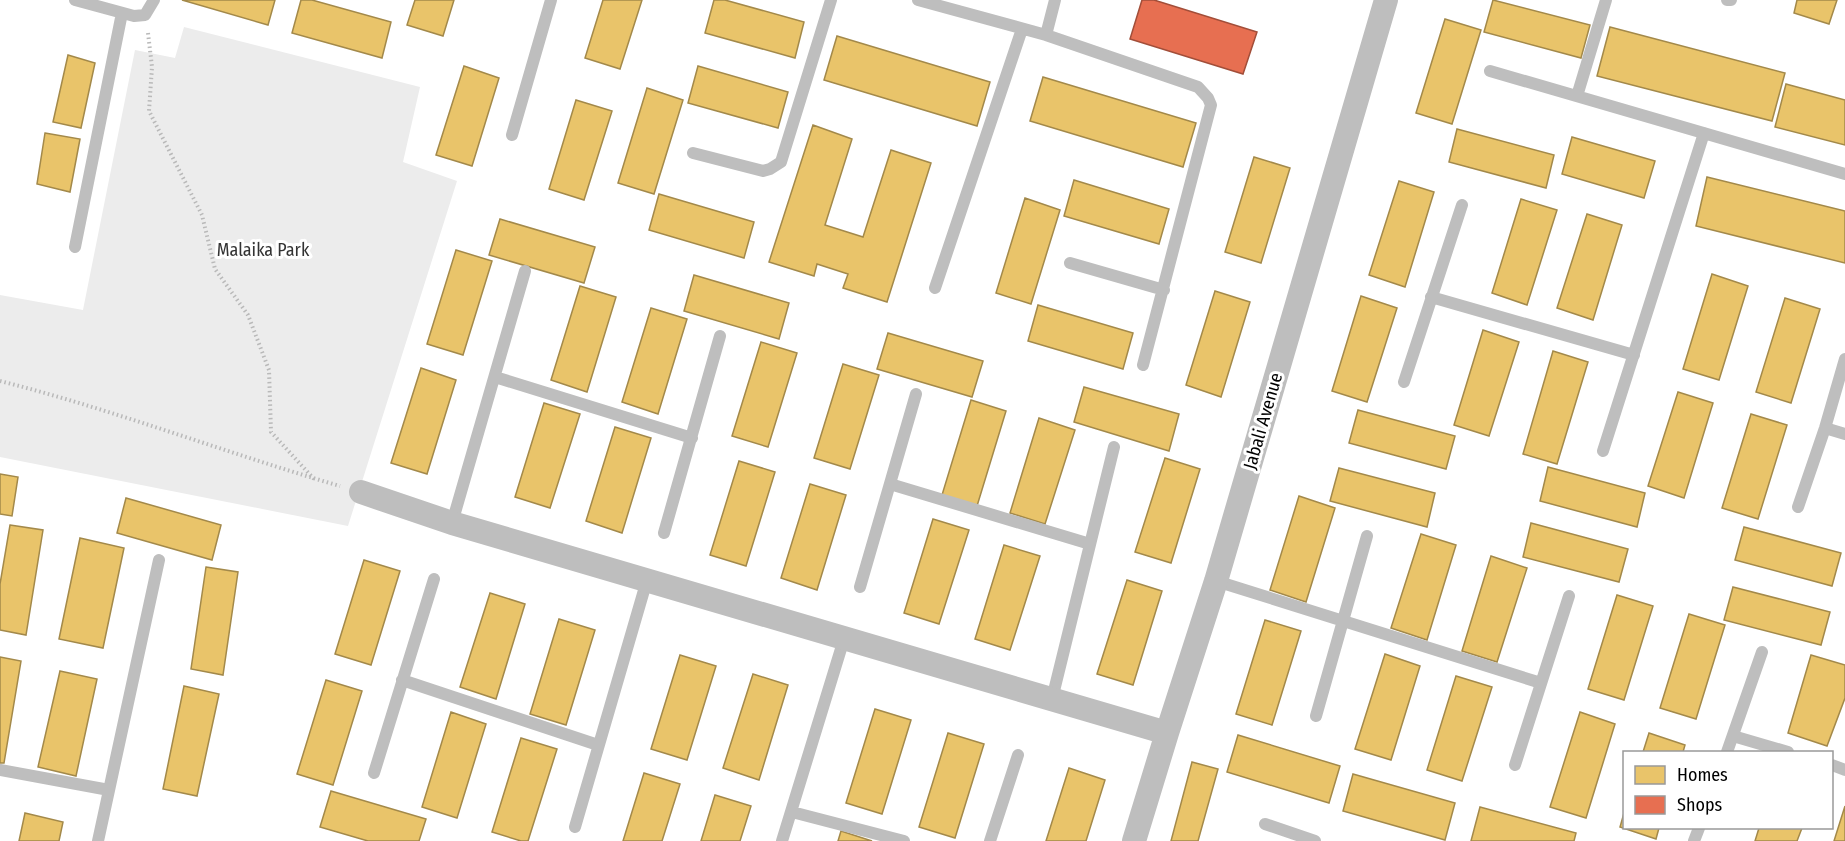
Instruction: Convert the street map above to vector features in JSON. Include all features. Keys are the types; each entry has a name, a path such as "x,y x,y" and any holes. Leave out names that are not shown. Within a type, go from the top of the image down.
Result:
{"street":[{"name":"Jabali Avenue","path":"1134,841 1216,580 1386,0"},
{"path":"361,492 452,523 1167,733"}],"lane":[{"path":"75,0 134,16 145,15 152,7 154,0"},
{"path":"512,135 551,0"},
{"path":"693,153 762,171 770,170 780,162 831,0"},
{"path":"918,0 1046,35 1198,87 1208,98 1211,105 1143,365"},
{"path":"1046,35 1055,0"},
{"path":"1576,96 1606,0"},
{"path":"75,247 122,13"},
{"path":"935,288 1022,29"},
{"path":"1490,71 1845,174"},
{"path":"1603,451 1704,133"},
{"path":"1404,382 1462,205"},
{"path":"1070,263 1164,290"},
{"path":"452,523 525,271"},
{"path":"1431,297 1634,355"},
{"path":"664,533 720,336"},
{"path":"1798,507 1825,428 1845,359"},
{"path":"495,377 692,438"},
{"path":"860,587 916,394"},
{"path":"1825,428 1845,434"},
{"path":"1052,699 1114,447"},
{"path":"890,484 1090,544"},
{"path":"1316,716 1367,536"},
{"path":"98,841 159,560"},
{"path":"374,773 434,579"},
{"path":"575,827 647,580"},
{"path":"1216,580 1541,683"},
{"path":"1515,765 1569,596"},
{"path":"782,841 844,639"},
{"path":"1727,751 1761,652"},
{"path":"402,680 598,745"},
{"path":"1733,736 1782,751"},
{"path":"990,841 1018,755"},
{"path":"0,770 110,790"},
{"path":"792,812 904,841"},
{"path":"1264,824 1315,841"}],"path":[{"path":"145,15 152,67 149,111 202,215 215,269 248,315 269,370 271,432 314,479"},
{"path":"0,381 151,425 276,468 361,492"}],"green space":[{"name":"Malaika Park","path":"184,27 420,87 403,162 457,181 348,526 0,457 0,295 83,310 135,50 175,58"}],"building: Homes":[{"path":"182,0 275,0 268,25"},
{"path":"301,0 312,0 391,22 382,58 292,33"},
{"path":"415,0 454,0 443,36 407,25"},
{"path":"603,0 642,0 620,69 585,58"},
{"path":"714,0 725,0 804,22 795,58 705,33"},
{"path":"1493,0 1590,25 1581,58 1484,32"},
{"path":"1797,0 1837,0 1829,24 1794,13"},
{"path":"1445,19 1481,30 1452,124 1416,113"},
{"path":"1610,27 1785,73 1772,121 1597,76"},
{"path":"837,36 990,82 977,126 824,80"},
{"path":"68,55 95,63 81,128 53,122"},
{"path":"464,66 499,78 472,166 436,155"},
{"path":"698,66 788,92 778,128 688,103"},
{"path":"1043,77 1196,123 1183,167 1030,121"},
{"path":"1786,84 1845,100 1845,145 1775,127"},
{"path":"647,88 683,100 654,194 618,183"},
{"path":"576,100 612,111 584,200 549,189"},
{"path":"813,125 852,139 825,225 863,237 891,150 931,163 887,302 843,288 848,274 817,264 814,276 769,262"},
{"path":"1457,129 1554,155 1546,188 1449,162"},
{"path":"45,133 80,139 70,192 37,184"},
{"path":"1572,137 1655,161 1644,198 1562,174"},
{"path":"1254,157 1290,168 1261,263 1225,252"},
{"path":"1707,177 1845,211 1845,263 1696,226"},
{"path":"1074,180 1169,209 1159,244 1064,216"},
{"path":"1399,181 1434,192 1405,287 1369,275"},
{"path":"659,194 754,222 744,258 649,230"},
{"path":"1025,198 1060,210 1031,304 996,293"},
{"path":"1521,199 1557,210 1527,305 1492,293"},
{"path":"1587,214 1622,225 1593,320 1557,308"},
{"path":"500,219 595,247 584,283 489,255"},
{"path":"456,250 492,261 463,355 427,344"},
{"path":"1712,274 1748,286 1719,380 1683,369"},
{"path":"694,275 789,303 779,339 684,311"},
{"path":"580,286 616,297 587,392 551,380"},
{"path":"1215,291 1250,302 1221,397 1186,385"},
{"path":"1361,296 1397,308 1367,402 1332,391"},
{"path":"1785,298 1820,309 1791,403 1756,392"},
{"path":"1038,305 1133,333 1123,369 1028,341"},
{"path":"651,308 687,319 658,414 622,402"},
{"path":"1483,330 1519,342 1489,436 1454,425"},
{"path":"888,333 983,361 972,397 877,369"},
{"path":"761,342 797,353 768,447 732,436"},
{"path":"1553,351 1588,362 1557,464 1523,454"},
{"path":"843,364 879,375 850,469 814,458"},
{"path":"421,368 456,380 427,474 391,463"},
{"path":"1084,387 1179,414 1169,451 1074,422"},
{"path":"1678,392 1713,403 1684,498 1648,486"},
{"path":"971,400 1006,411 977,506 942,495"},
{"path":"544,403 580,414 550,508 515,497"},
{"path":"1358,410 1455,436 1446,469 1349,443"},
{"path":"1751,414 1787,425 1758,519 1722,508"},
{"path":"1039,418 1075,430 1045,524 1010,513"},
{"path":"615,427 651,438 622,533 586,521"},
{"path":"1165,458 1200,469 1171,563 1135,552"},
{"path":"739,461 775,472 746,566 710,555"},
{"path":"1548,467 1645,493 1637,527 1540,501"},
{"path":"1339,468 1435,493 1427,527 1330,501"},
{"path":"0,474 18,477 12,516 0,514"},
{"path":"810,484 846,495 817,590 781,578"},
{"path":"1299,496 1335,508 1306,602 1270,590"},
{"path":"126,498 221,525 212,560 117,533"},
{"path":"933,519 969,530 939,624 904,613"},
{"path":"1531,523 1628,549 1619,582 1523,557"},
{"path":"10,525 43,530 26,635 0,630 0,584"},
{"path":"1744,527 1841,553 1832,586 1735,560"},
{"path":"1421,534 1456,545 1427,640 1391,628"},
{"path":"80,538 124,548 103,648 59,639"},
{"path":"1004,545 1040,556 1010,650 975,639"},
{"path":"1491,556 1527,568 1497,662 1462,651"},
{"path":"364,560 400,571 371,665 335,654"},
{"path":"206,567 238,572 223,675 191,669"},
{"path":"1127,580 1162,591 1133,685 1097,674"},
{"path":"1733,587 1830,612 1821,645 1724,620"},
{"path":"490,593 525,604 496,699 460,687"},
{"path":"1617,595 1653,606 1624,700 1588,689"},
{"path":"1689,614 1725,625 1696,719 1660,708"},
{"path":"559,619 595,630 566,725 530,714"},
{"path":"1265,620 1301,631 1272,725 1236,714"},
{"path":"1385,654 1420,666 1391,760 1355,749"},
{"path":"680,655 716,666 687,760 651,749"},
{"path":"1811,655 1845,665 1845,698 1827,746 1788,733"},
{"path":"0,657 21,661 4,763 0,763"},
{"path":"60,671 97,679 76,776 38,767"},
{"path":"753,674 788,685 759,780 723,768"},
{"path":"1456,676 1492,687 1462,781 1427,770"},
{"path":"326,680 362,691 333,785 297,774"},
{"path":"184,686 219,694 197,796 163,789"},
{"path":"875,709 911,720 882,814 846,803"},
{"path":"451,712 486,724 457,818 422,807"},
{"path":"1580,712 1615,724 1586,818 1550,807"},
{"path":"948,733 984,744 955,838 919,827"},
{"path":"1649,733 1685,745 1683,751 1643,751"},
{"path":"1238,735 1340,766 1329,803 1227,772"},
{"path":"521,738 557,749 528,841 492,832"},
{"path":"1192,762 1218,769 1198,841 1171,841"},
{"path":"1069,768 1105,780 1086,841 1046,841"},
{"path":"644,773 680,784 662,841 623,841"},
{"path":"1353,774 1455,803 1445,840 1343,811"},
{"path":"331,791 426,819 419,841 368,841 320,827"},
{"path":"715,795 751,806 740,841 701,841"},
{"path":"1845,806 1845,841 1834,841"},
{"path":"1480,807 1576,833 1574,841 1471,841"},
{"path":"25,813 63,822 59,841 19,841"},
{"path":"1626,829 1659,829 1656,839"},
{"path":"1759,829 1802,829 1797,841 1755,841"},
{"path":"841,831 872,841 838,841"}],"building: Shops":[{"path":"1142,0 1154,0 1257,32 1243,74 1130,39"}]}
